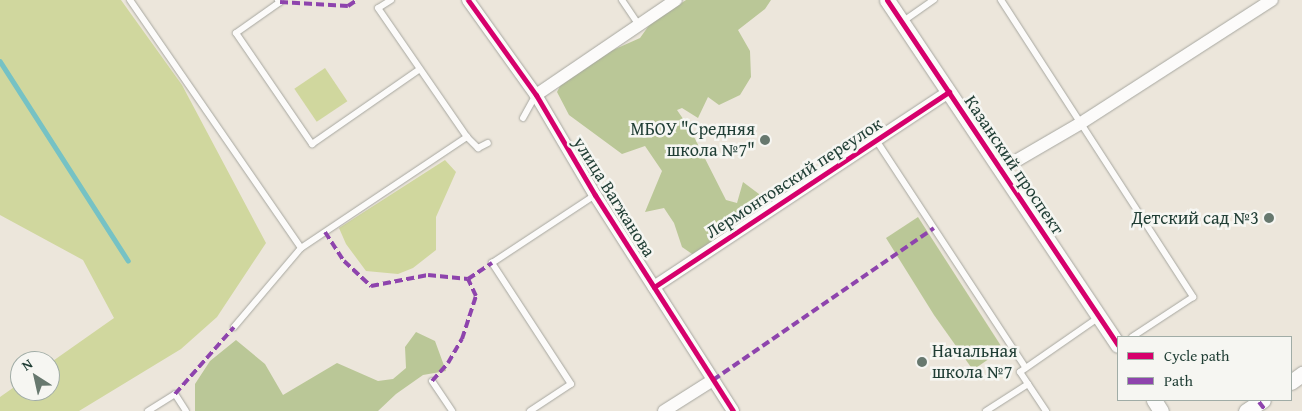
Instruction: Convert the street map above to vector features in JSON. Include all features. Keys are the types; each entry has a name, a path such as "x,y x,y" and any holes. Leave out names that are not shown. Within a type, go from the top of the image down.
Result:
{"street":[{"name":"улица Вагжанова","path":"468,0 536,95 596,196 733,411"},
{"path":"536,95 676,0"},
{"name":"Казанский проспект","path":"887,0 1002,169 1117,344"},
{"path":"1002,169 1081,123 1272,0"},
{"name":"Лермонтовский переулок","path":"654,287 949,92"},
{"path":"664,411 713,380"},
{"path":"1246,411 1261,401"}],"lane":[{"path":"130,0 301,248"},
{"path":"278,0 280,2 236,33 312,144 420,69"},
{"path":"391,0 378,8 467,137 478,148 488,142"},
{"path":"622,0 639,25"},
{"path":"902,22 934,0"},
{"path":"1001,0 1193,297 1134,336"},
{"path":"523,118 536,95"},
{"path":"234,327 301,248 467,137"},
{"path":"876,140 1025,367"},
{"path":"530,411 571,384 492,263 596,196"},
{"path":"1046,411 1020,372 1099,317"},
{"path":"432,381 452,411"},
{"path":"986,411 1028,384"},
{"path":"148,411 175,394 186,411"}],"green space":[{"path":"0,0 121,0 182,85 266,243 217,317 181,349 79,411 0,411 0,397 10,390 10,401 60,401 60,356 114,318 83,260 0,215"},
{"path":"686,0 771,0 765,9 738,30 750,51 751,77 740,95 719,105 708,97 698,118 682,108 677,110 690,129 726,200 737,203 743,182 759,194 767,209 695,256 682,247 674,223 664,208 645,212 662,171 645,146 622,154 569,115 557,92 562,82 604,54 640,38 650,24"},
{"path":"325,68 347,101 317,122 294,89"},
{"path":"445,160 456,172 436,217 436,250 413,268 398,274 366,271 346,244 339,228"},
{"path":"918,217 1003,349 973,370 934,315 886,238"},
{"path":"416,332 435,341 446,371 423,375 396,394 378,411 195,411 195,384 210,361 236,340 265,364 283,395 337,363 378,381 393,379 406,368 405,347"}],"waterway":[{"path":"0,61 128,260"}],"marked path":[{"path":"280,2 348,6 357,0"},
{"path":"713,380 934,228"},
{"path":"325,232 344,261 371,286 428,275 468,279 492,263"},
{"path":"432,381 448,363 462,339 476,296 468,279"},
{"path":"175,394 234,327"},
{"path":"1259,402 1266,411"}],"cycle path":[{"path":"468,0 536,95 595,195 733,411"},
{"path":"887,0 1117,344"},
{"path":"654,287 949,92"}],"place":[{"name":"МБОУ \"Средняя школа №7\"","path":"765,140"},
{"name":"Детский сад №3","path":"1269,218"},
{"name":"Начальная школа №7","path":"922,362"}]}
